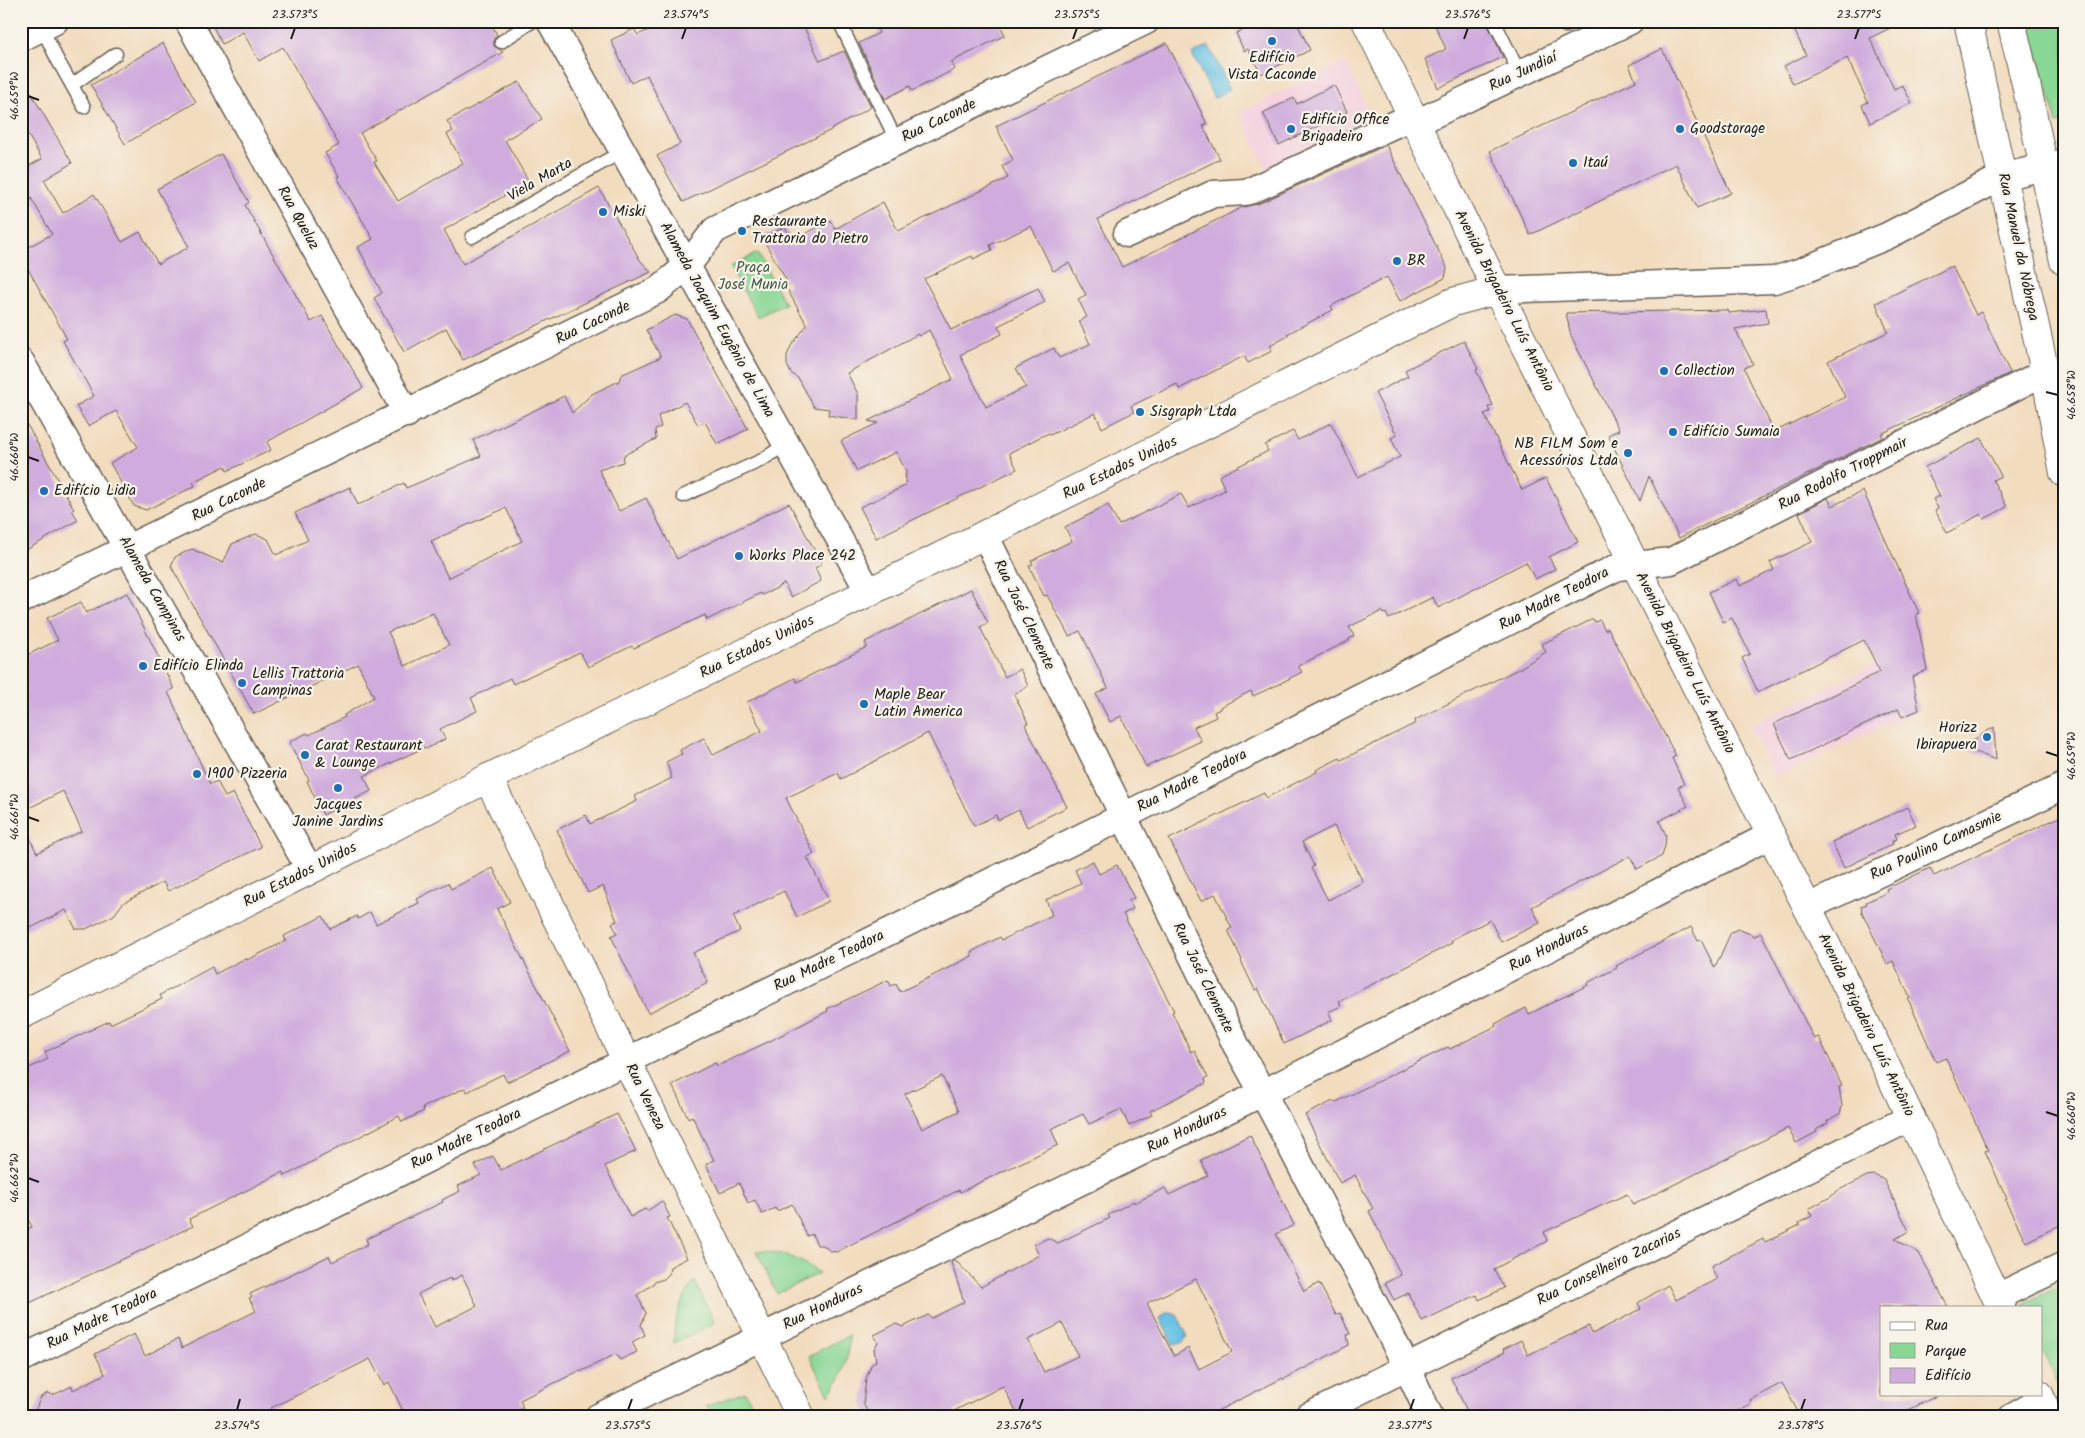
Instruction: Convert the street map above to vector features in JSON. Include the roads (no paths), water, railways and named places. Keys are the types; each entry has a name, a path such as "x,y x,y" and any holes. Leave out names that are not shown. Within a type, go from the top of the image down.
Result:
{"main road":[{"name":"Avenida Brigadeiro Luís Antônio","path":"1366,21 1497,290 1912,1117 1999,1302"},
{"name":"Rua Manuel da Nóbrega","path":"1968,21 2045,372 2064,473"},
{"path":"2011,21 2026,84 2054,164 2064,261"},
{"name":"Rua Estados Unidos","path":"21,1015 488,778 985,535 1453,302 1497,290"},
{"name":"Rua Veneza","path":"488,778 802,1417"}],"street":[{"name":"Rua Queluz","path":"188,21 407,414"},
{"name":"Alameda Joaquim Eugênio de Lima","path":"550,21 869,592"},
{"name":"Rua Caconde","path":"21,600 407,414 658,290 687,266 715,230 1146,21"},
{"name":"Rua Jundiaí","path":"1127,234 1213,194 1252,190 1520,74 1630,21"},
{"path":"1497,290 1774,280 1799,272 1887,236 2002,177 2054,164"},
{"name":"Alameda Campinas","path":"21,362 310,870"},
{"name":"Rua Rodolfo Troppmair","path":"1637,566 1671,561 2045,372"},
{"name":"Rua José Clemente","path":"985,535 1237,1047 1264,1092 1288,1143 1408,1367 1430,1417"},
{"name":"Rua Madre Teodora","path":"21,1358 1124,816 1593,579 1618,567 1637,566"},
{"name":"Rua Paulino Camasmie","path":"1808,907 2064,786"},
{"name":"Rua Honduras","path":"598,1417 1264,1092 1771,835"},
{"name":"Rua Conselheiro Zacarias","path":"1307,1417 1912,1117"},
{"path":"1999,1302 2064,1265"},
{"path":"2012,1417 2043,1404"}],"lane":[{"path":"501,42 533,21"},
{"path":"838,21 897,142"},
{"path":"1494,21 1520,74"},
{"path":"40,29 84,107"},
{"path":"72,85 116,54"},
{"name":"Viela Marta","path":"472,237 623,151"},
{"path":"683,496 762,460 786,444"}],"water":[{"path":"1209,46 1230,89 1214,98 1192,54"},
{"path":"1171,1312 1177,1315 1187,1335 1182,1343 1173,1345 1160,1318 1166,1313"}],"place":[{"name":"Edifício Vista Caconde","path":"1272,41"},
{"name":"Edifício Office Brigadeiro","path":"1291,129"},
{"name":"Goodstorage","path":"1680,129"},
{"name":"Itaú","path":"1573,163"},
{"name":"Miski","path":"603,212"},
{"name":"Restaurante Trattoria do Pietro","path":"742,231"},
{"name":"BR","path":"1397,261"},
{"name":"Collection","path":"1664,371"},
{"name":"Sisgraph Ltda","path":"1140,412"},
{"name":"Edifício Sumaia","path":"1673,432"},
{"name":"NB FILM Som e Acessórios Ltda","path":"1628,453"},
{"name":"Edifício Lidia","path":"44,491"},
{"name":"Works Place 242","path":"739,556"},
{"name":"Edifício Elinda","path":"143,666"},
{"name":"Lellis Trattoria Campinas","path":"242,683"},
{"name":"Maple Bear Latin America","path":"864,704"},
{"name":"Horizz Ibirapuera","path":"1987,737"},
{"name":"Carat Restaurant & Lounge","path":"305,755"},
{"name":"1900 Pizzeria","path":"197,774"},
{"name":"Jacques Janine Jardins","path":"338,788"}],"park label":[{"name":"Praça José Munia","path":"753,276"}]}
